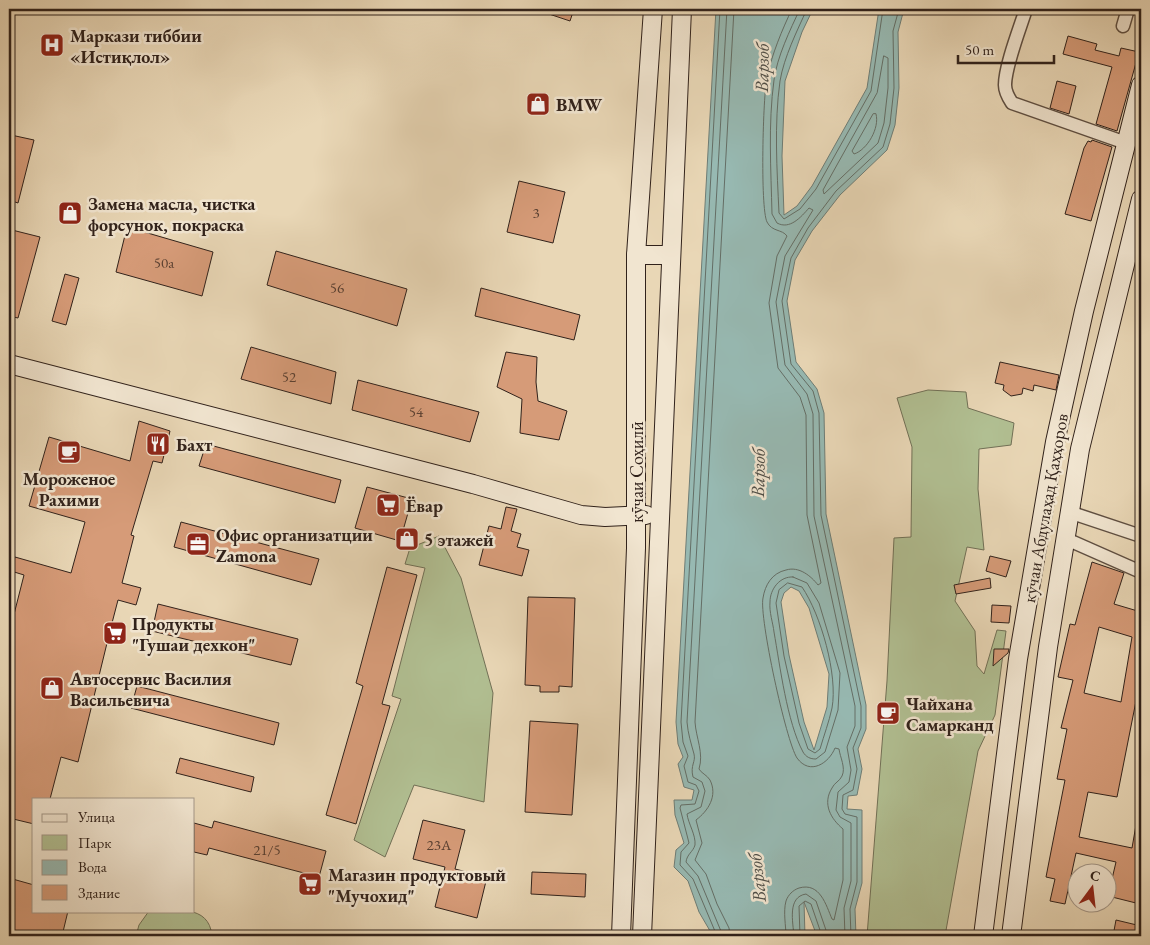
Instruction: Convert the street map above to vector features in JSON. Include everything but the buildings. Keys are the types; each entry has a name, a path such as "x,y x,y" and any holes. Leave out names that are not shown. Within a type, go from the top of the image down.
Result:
{"main road":[{"name":"кӯчаи Соҳилӣ","path":"621,936 636,548 636,255 653,9"},
{"path":"642,936 682,9"},
{"name":"кӯчаи Абдулаҳад Қаҳҳоров","path":"983,936 1018,659 1053,451 1084,310 1141,85"},
{"name":"кӯчаи Абдулаҳад Қаҳҳоров","path":"1011,936 1064,538 1080,449 1141,199"},
{"path":"636,255 670,255"},
{"path":"9,364 473,484 581,516 605,518 659,513"}],"street":[{"path":"1026,9 1005,85 1007,95 1012,103 1126,144"},
{"path":"1123,26 1128,9"},
{"path":"1069,512 1141,536"},
{"path":"1064,538 1141,572"}],"green space":[{"path":"928,390 966,392 968,408 1014,423 1011,445 979,449 978,489 984,550 967,547 955,601 975,631 977,666 984,674 997,630 1006,631 995,715 978,751 945,936 867,936 887,681 894,538 911,537 912,447 897,398"},
{"path":"439,536 461,578 493,693 484,802 414,785 385,857 354,840 401,699 392,696 425,568 405,564 410,548"},
{"path":"148,912 192,912 204,918 209,925 212,936 136,936 139,925"}],"water":[{"name":"Варзоб","path":"716,9 813,9 802,32 785,81 782,156 784,215 797,206 812,186 867,88 879,9 904,9 898,32 899,88 895,125 887,150 840,195 812,231 795,260 787,301 796,362 817,389 824,413 826,514 866,705 866,729 858,749 862,769 857,795 848,796 847,809 862,810 862,883 855,909 856,936 817,936 804,902 805,936 713,936 699,912 688,881 674,867 676,850 684,843 675,815 674,800 692,800 694,790 684,787 678,764 683,757 678,744 676,722","holes":["791,587 799,591 809,608 829,674 827,707 814,750 804,722 789,655 781,602 784,593"]}],"place":[{"name":"Маркази тиббии «Истиқлол»","path":"52,45"},
{"name":"BMW","path":"538,104"},
{"name":"Замена масла, чистка форсунок, покраска","path":"70,213"},
{"name":"Бахт","path":"158,444"},
{"name":"Мороженое Рахими","path":"69,452"},
{"name":"Ёвар","path":"388,505"},
{"name":"5 этажей","path":"407,539"},
{"name":"Офис организатции Zamona","path":"198,544"},
{"name":"Продукты \"Гушаи дехкон\"","path":"115,633"},
{"name":"Автосервис Василия Васильевича","path":"52,688"},
{"name":"Чайхана Самарканд","path":"888,713"},
{"name":"Магазин продуктовый \"Мучохид\"","path":"310,884"}]}
